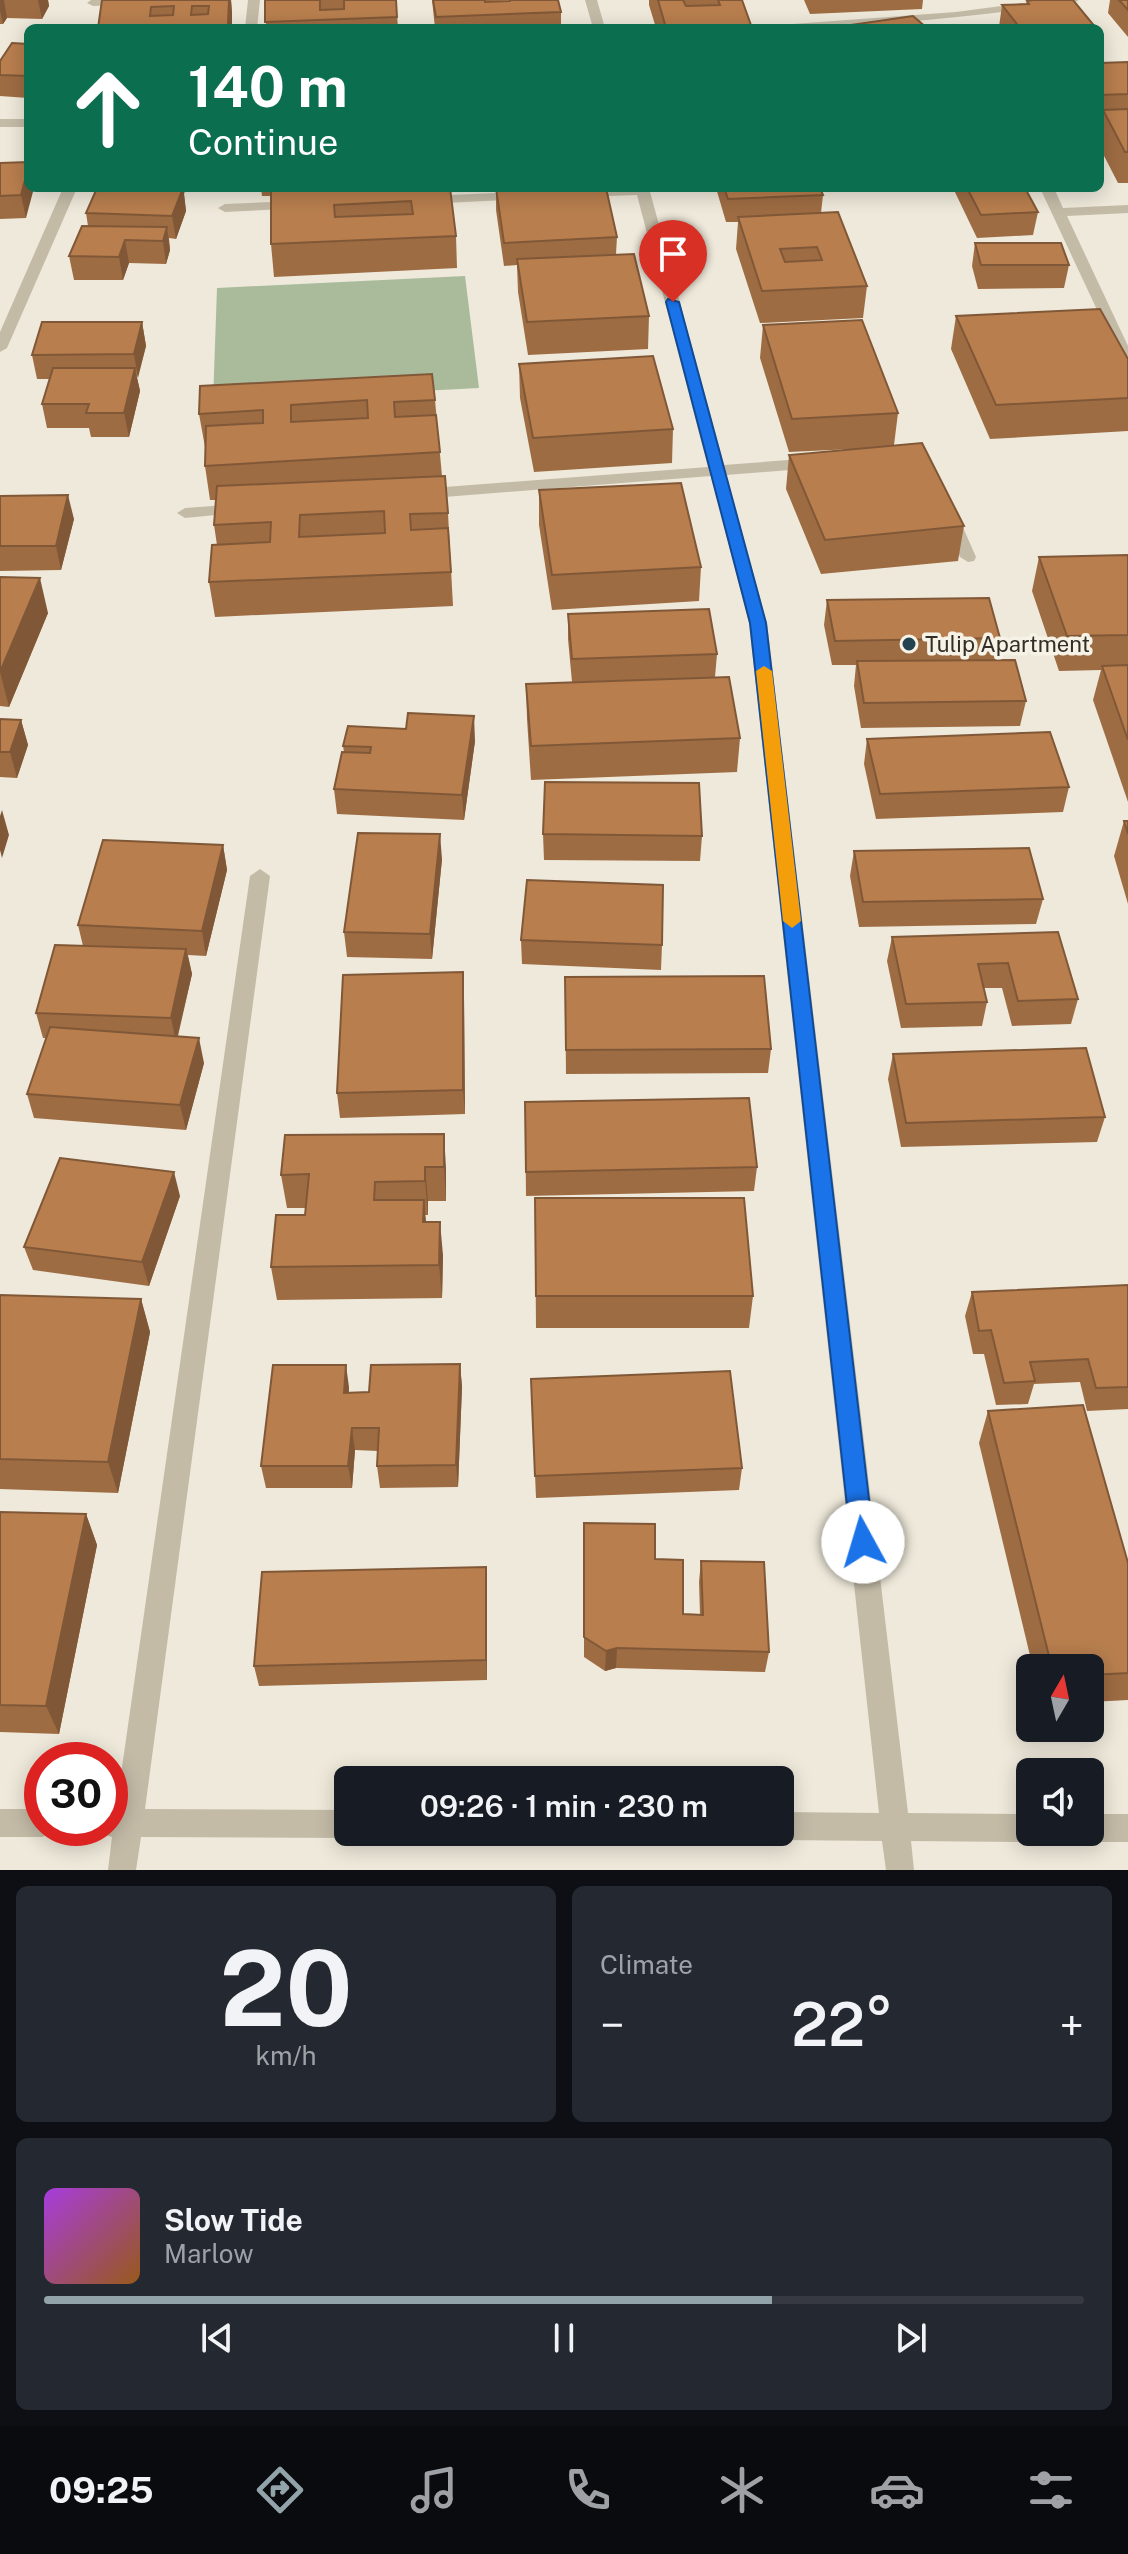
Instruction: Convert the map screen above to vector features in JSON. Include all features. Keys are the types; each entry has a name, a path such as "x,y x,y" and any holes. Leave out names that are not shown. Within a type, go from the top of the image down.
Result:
{"street":[{"path":"93,3 170,0"},
{"path":"251,24 254,0"},
{"path":"591,0 598,24"},
{"path":"946,0 962,24"},
{"path":"833,24 956,15 1073,0"},
{"path":"0,123 24,123"},
{"path":"0,348 68,192"},
{"path":"565,194 604,192"},
{"path":"643,192 758,623 900,1870"},
{"path":"1049,192 1128,361"},
{"path":"411,200 535,195"},
{"path":"225,208 318,204"},
{"path":"1058,212 1128,209"},
{"path":"404,495 828,462"},
{"path":"942,499 968,557"},
{"path":"185,513 264,507"},
{"path":"128,1763 260,876"},
{"path":"0,1823 24,1823"},
{"path":"128,1823 334,1824"},
{"path":"794,1826 1016,1828"},
{"path":"1104,1828 1128,1828"},
{"path":"120,1846 122,1870"}],"green space":[{"path":"465,276 479,388 213,402 217,288"}],"building":[{"path":"102,0 229,0 228,24 99,24","holes":["174,6 173,15 150,16 151,7","192,6 209,6 208,14 191,15"]},
{"path":"265,0 320,0 320,10 344,9 344,0 396,0 397,17 265,22"},
{"path":"433,0 558,0 561,12 436,17"},
{"path":"658,0 683,0 686,6 720,5 718,0 742,0 751,24 665,24"},
{"path":"1073,0 1093,24 1017,24 1002,5 1029,4 1027,1"},
{"path":"1119,0 1128,0 1128,10"},
{"path":"913,16 922,24 858,24"},
{"path":"12,43 24,44 24,76 0,75 0,61"},
{"path":"1128,62 1128,94 1104,95 1104,63"},
{"path":"1128,109 1128,152 1125,152 1104,110"},
{"path":"24,162 21,195 0,196 0,163"},
{"path":"95,192 181,192 172,216 86,213"},
{"path":"271,192 450,192 456,236 271,244","holes":["411,201 413,214 335,217 334,205"]},
{"path":"497,192 607,192 617,237 504,243"},
{"path":"725,192 822,192 823,195 728,199"},
{"path":"969,192 1027,192 1038,212 981,215"},
{"path":"838,212 867,286 762,291 738,217","holes":["817,247 822,260 785,262 780,249"]},
{"path":"82,226 167,227 163,241 125,240 119,257 69,256"},
{"path":"975,243 1061,243 1069,265 981,265"},
{"path":"634,254 649,316 527,322 517,259"},
{"path":"1100,309 1128,359 1128,398 996,405 956,316"},
{"path":"862,320 898,413 792,419 763,325"},
{"path":"42,322 142,322 134,354 32,355"},
{"path":"653,356 673,429 533,438 519,364"},
{"path":"53,368 135,368 124,413 86,413 89,404 42,404"},
{"path":"432,374 435,400 394,402 395,417 436,415 440,452 205,466 206,426 263,423 263,410 199,414 200,386","holes":["367,400 368,418 291,422 291,405"]},
{"path":"922,443 964,526 825,540 789,455"},
{"path":"445,476 448,513 410,514 411,530 448,528 451,572 209,582 212,545 270,542 271,522 214,525 217,486","holes":["384,511 385,533 299,537 300,515"]},
{"path":"681,483 701,567 552,575 539,490"},
{"path":"68,495 56,546 0,546 0,496"},
{"path":"1128,555 1128,635 1067,636 1039,557"},
{"path":"0,577 40,578 0,672"},
{"path":"989,598 1000,638 835,641 827,600"},
{"path":"709,609 717,654 572,659 568,614"},
{"path":"1015,660 1026,701 864,703 857,661"},
{"path":"1128,665 1128,740 1102,666"},
{"path":"729,677 740,738 531,746 526,684"},
{"path":"408,713 474,716 462,795 334,789 342,752 370,753 371,747 343,746 348,726 406,729"},
{"path":"0,719 21,720 10,752 0,752"},
{"path":"1050,732 1069,787 880,794 867,739"},
{"path":"545,782 699,783 702,836 543,834"},
{"path":"358,833 440,834 430,934 344,932"},
{"path":"103,840 223,845 202,931 78,925"},
{"path":"1029,848 1043,899 863,902 854,851"},
{"path":"527,880 663,885 662,945 521,940"},
{"path":"1058,932 1078,999 1018,1001 1008,963 978,964 987,1002 906,1004 892,937"},
{"path":"55,945 186,949 171,1018 36,1013"},
{"path":"463,972 463,1090 337,1093 343,975"},
{"path":"764,976 771,1049 566,1050 565,977"},
{"path":"50,1027 199,1038 180,1105 27,1094"},
{"path":"1086,1048 1105,1117 906,1123 893,1054"},
{"path":"749,1098 757,1167 526,1172 525,1102"},
{"path":"444,1134 444,1167 425,1167 425,1181 375,1182 374,1200 424,1200 423,1222 440,1222 439,1265 271,1267 276,1215 305,1215 309,1174 281,1175 285,1135"},
{"path":"60,1158 174,1172 142,1262 24,1247"},
{"path":"535,1198 744,1198 753,1296 536,1296"},
{"path":"1128,1285 1128,1387 1096,1388 1088,1359 1030,1362 1035,1381 1004,1383 991,1330 979,1331 972,1292"},
{"path":"0,1295 141,1299 108,1462 0,1459"},
{"path":"460,1364 456,1465 377,1466 379,1428 352,1428 348,1466 261,1466 273,1365 346,1365 344,1393 369,1392 371,1365"},
{"path":"730,1371 742,1468 535,1476 531,1379"},
{"path":"1083,1405 1128,1563 1128,1673 1104,1674 1104,1654 1049,1654 988,1411"},
{"path":"0,1512 86,1514 46,1706 0,1705"},
{"path":"584,1523 655,1524 655,1559 683,1560 683,1614 703,1615 701,1561 764,1562 769,1652 617,1648 606,1651 584,1637"},
{"path":"486,1567 486,1660 254,1666 262,1572"}],"slow traffic":[{"path":"764,671 792,921"}],"place":[{"name":"Tulip Apartment","path":"909,644"}],"route":[{"path":"673,302 758,623 863,1542"}]}
